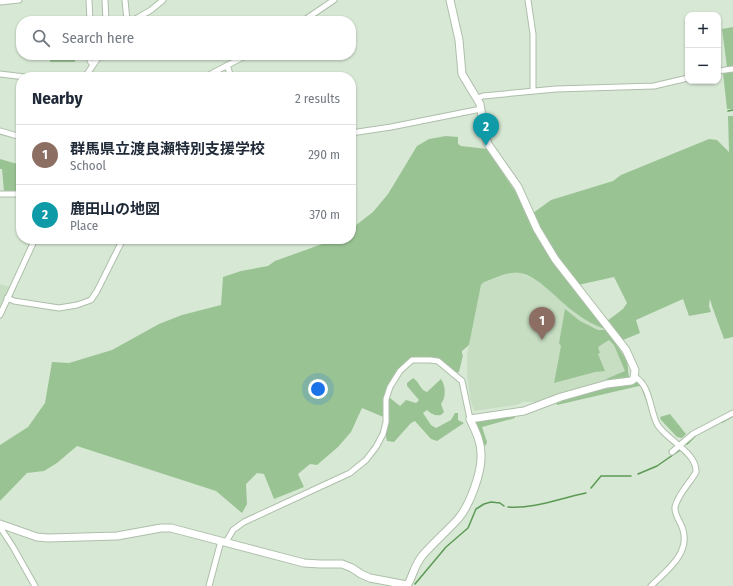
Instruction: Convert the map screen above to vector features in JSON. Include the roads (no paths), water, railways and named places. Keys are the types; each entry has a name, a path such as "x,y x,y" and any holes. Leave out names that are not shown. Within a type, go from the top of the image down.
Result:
{"street":[{"path":"0,2 19,0"},
{"path":"89,0 90,16"},
{"path":"105,0 106,16"},
{"path":"125,0 127,16"},
{"path":"141,16 163,0"},
{"path":"310,16 334,0"},
{"path":"450,0 459,40 462,74 478,98 488,144 518,187 540,236 562,270 626,350 634,366 635,378"},
{"path":"528,0 532,34 533,91"},
{"path":"90,60 93,65"},
{"path":"88,72 96,60"},
{"path":"215,72 237,60"},
{"path":"227,65 230,72"},
{"path":"721,71 733,69"},
{"path":"0,74 16,76"},
{"path":"478,98 483,96 556,89 654,86 685,79"},
{"path":"356,132 391,127 481,109"},
{"path":"0,131 16,136"},
{"path":"0,194 16,194"},
{"path":"0,314 32,244"},
{"path":"7,298 14,301 59,308 87,302 91,300 97,291 121,244"},
{"path":"0,524 36,537 48,538 117,536 161,528 171,528 224,541 304,563 342,564 370,578 408,586 418,562 458,518 468,502 478,475 481,457 479,443 470,419 462,381 460,378 438,362 430,360 412,360 400,371 390,387 386,399 386,422 383,434 376,447 366,460 350,473 244,522 232,530 224,541 209,586"},
{"path":"470,419 524,411 561,397 607,384 631,381 635,378"},
{"path":"635,378 643,383 658,425 691,457 696,468 696,472 678,500 676,506 676,514 683,530 684,542 681,552 677,559 651,586"},
{"path":"672,452 693,434 733,413"},
{"path":"0,524 2,530 36,586"}],"waterway":[{"path":"728,111 733,110"},
{"path":"722,422 733,416"},
{"path":"687,444 696,435"},
{"path":"638,474 657,466 680,450"},
{"path":"591,488 601,476 631,476"},
{"path":"508,507 538,505 586,493"},
{"path":"415,584 446,547 468,528 476,509 491,502 500,503 504,506"}],"place":[{"name":"鹿田山の地図","path":"486,146"},
{"name":"群馬県立渡良瀬特別支援学校","path":"542,340"}]}
